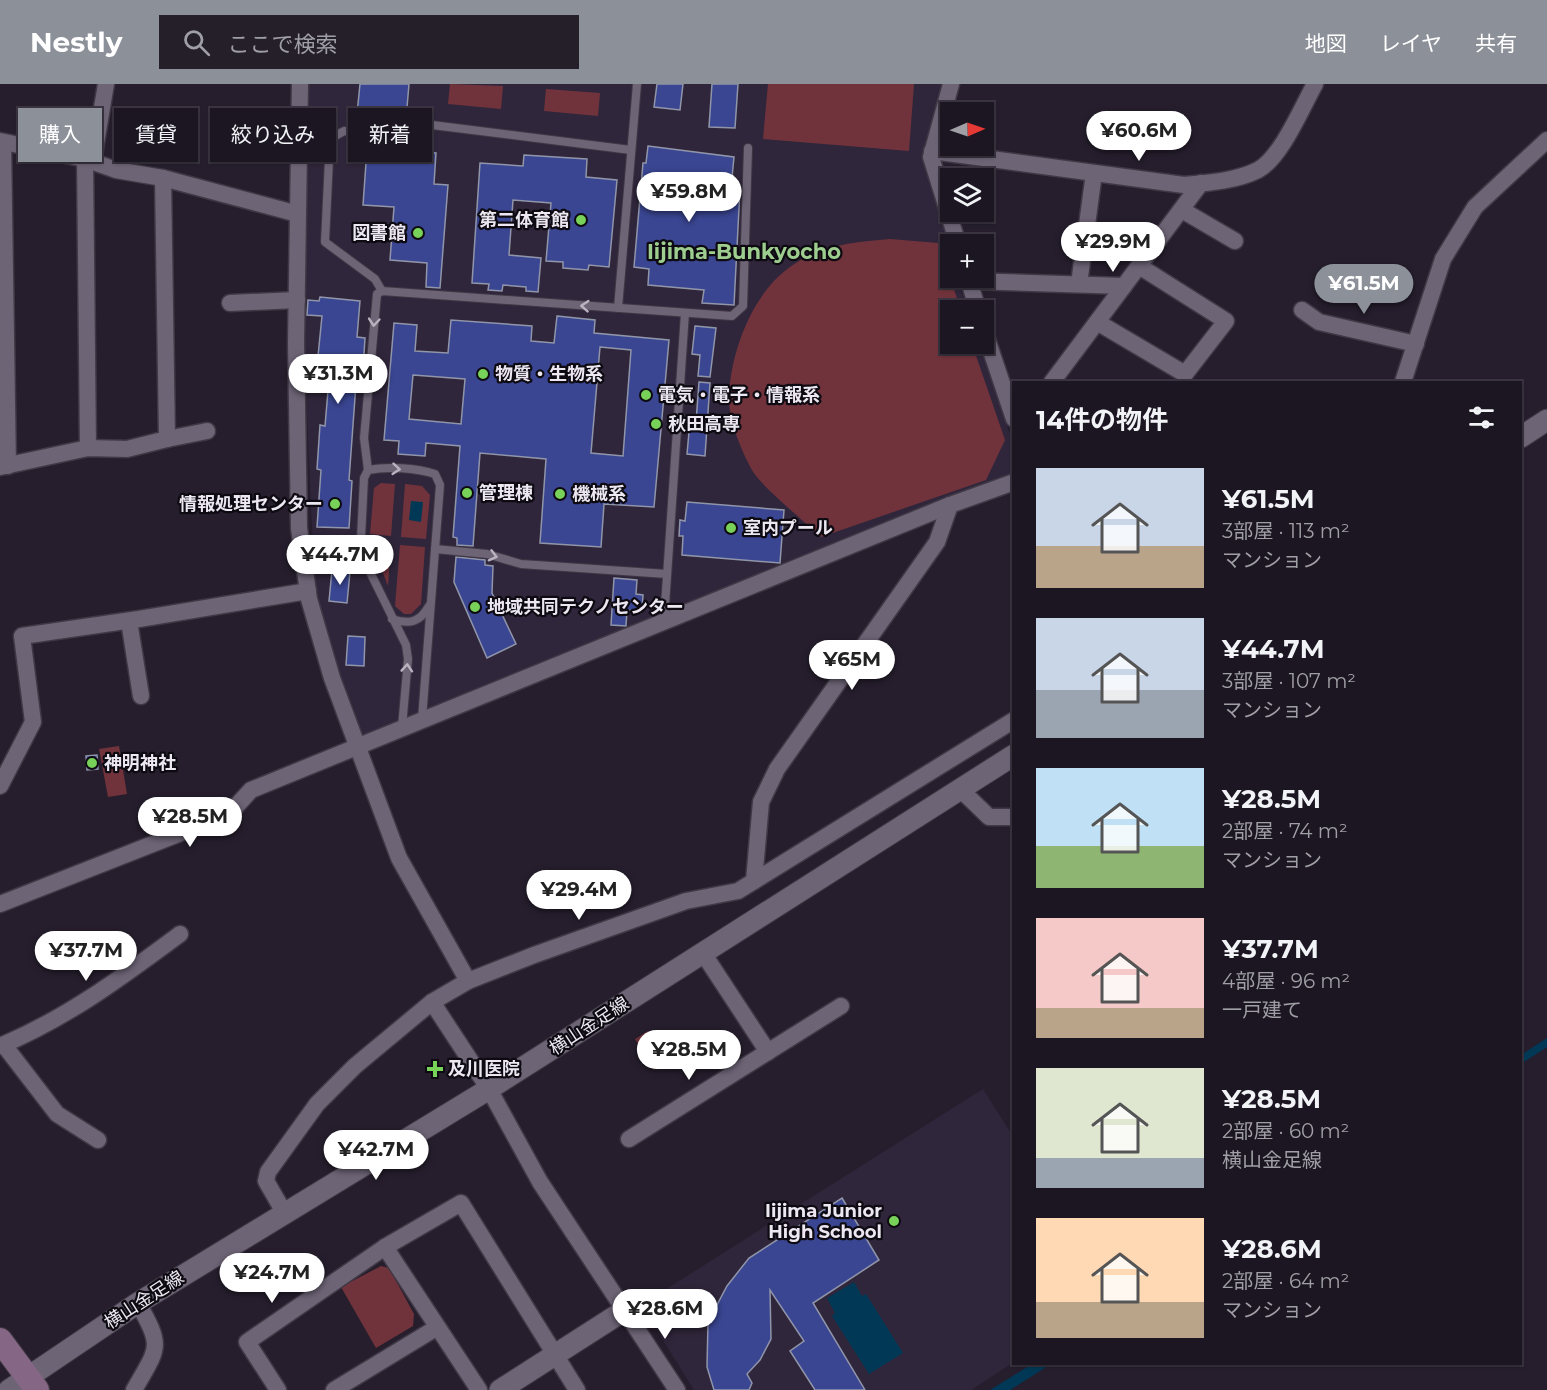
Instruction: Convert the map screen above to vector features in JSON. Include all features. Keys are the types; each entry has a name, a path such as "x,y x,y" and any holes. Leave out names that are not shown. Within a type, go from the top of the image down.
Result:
{"main road":[{"path":"0,1340 25,1386"}],"street":[{"path":"101,108 106,84"},
{"path":"300,84 297,300 299,528 308,591 317,632 356,746 399,858 468,981"},
{"path":"951,84 931,157 955,234"},
{"path":"932,151 1184,185 1201,183 1258,170 1271,160 1315,84"},
{"path":"1404,381 1443,259 1475,207 1547,140"},
{"path":"18,145 1,142 4,467 88,448 127,449 207,431"},
{"path":"88,448 89,162"},
{"path":"94,162 116,170 163,178 298,214"},
{"path":"1079,284 1094,173"},
{"path":"163,178 167,439"},
{"path":"1053,381 1201,183"},
{"path":"1182,210 1235,241"},
{"path":"1097,322 1182,378 1226,321 1139,266"},
{"path":"994,280 1124,286"},
{"path":"230,303 297,300"},
{"path":"1302,310 1319,322 1416,344"},
{"path":"992,354 1012,413"},
{"path":"1522,436 1547,420"},
{"path":"0,904 229,814 251,790 356,746 950,505 1012,483"},
{"path":"754,881 761,802 777,769 937,542 950,505"},
{"path":"0,786 33,722 22,636 129,621 308,591"},
{"path":"129,621 141,696"},
{"path":"285,1214 267,1181 268,1172 317,1104 355,1066 432,1002 468,981 686,902 738,891 1012,721"},
{"name":"横山金足線","path":"25,1386 138,1303 489,1089 1012,756"},
{"path":"960,789 989,817 1012,817"},
{"path":"98,1140 57,1114 2,1046 34,1032 102,992 180,934"},
{"path":"703,953 768,1052"},
{"path":"432,1002 489,1089 540,1182 677,1390"},
{"path":"628,1139 841,1006"},
{"path":"278,1390 247,1342 385,1247 461,1203 577,1390"},
{"path":"385,1247 436,1328 479,1390"},
{"path":"134,1390 156,1348 156,1336 138,1303"},
{"path":"500,1390 624,1310"},
{"path":"334,1390 436,1328"}],"lane":[{"path":"618,308 637,84"},
{"path":"382,291 375,279 325,242 330,139 344,131 404,134 424,124 631,150"},
{"path":"402,727 408,659 406,645 369,570 361,538 364,478 368,470 364,438 376,294 382,291 732,316 743,306 748,148"},
{"path":"664,620 685,313"},
{"path":"368,470 380,468 435,474 440,485 422,719"},
{"path":"435,549 487,554 520,564 667,574"},
{"path":"392,620 404,624 414,622 423,616 431,603"}],"shaded area":[{"name":"秋田高専","path":"307,84 945,84 927,157 940,210 940,222 943,222 946,234 940,234 940,288 960,288 965,300 940,300 940,354 982,354 1012,440 1012,475 764,571 359,740 315,593 303,326 306,162 336,162 336,108 307,108"},
{"path":"450,84 503,86 501,109 448,104"},
{"path":"768,84 914,84 909,151 763,139"},
{"path":"546,89 600,93 598,116 544,111"},
{"path":"890,239 938,243 940,288 953,288 958,300 940,300 940,354 975,354 1005,440 986,480 821,537 764,485 752,470 736,434 729,396 739,343 746,325 765,292 777,278 801,260 825,249 850,243"},
{"path":"381,483 395,484 391,536 370,534 374,488"},
{"path":"405,484 422,486 430,495 426,539 401,537"},
{"path":"371,542 391,544 388,586"},
{"path":"400,545 425,547 421,604 411,614 404,614 395,606"},
{"path":"119,746 127,794 108,797 99,749"},
{"path":"648,1031 668,1061 654,1070 635,1039"},
{"name":"Iijima Junior High School","path":"983,1089 1012,1135 1012,1363 971,1390 694,1390 641,1305"},
{"path":"381,1266 389,1268 414,1314 413,1326 376,1348 341,1287"}],"water":[{"path":"411,501 423,502 421,522 409,520"},
{"path":"1547,1038 1547,1047 1522,1063 1522,1054"},
{"path":"854,1282 862,1296 866,1294 903,1353 869,1374 832,1316 835,1313 827,1298"},
{"path":"1030,1365 1049,1365 1010,1390 990,1390"}],"building":[{"path":"360,84 409,84 407,108 358,108"},
{"path":"657,84 683,84 680,110 654,107"},
{"path":"712,84 738,84 735,128 709,127"},
{"path":"648,146 734,157 731,188 740,189 734,305 702,303 704,290 648,285 649,269 634,267 643,163 646,163"},
{"name":"図書館","path":"432,153 436,153 434,184 448,185 440,288 426,287 427,263 390,260 394,207 363,205 366,162 432,162"},
{"path":"524,155 587,159 586,177 617,180 609,267 589,265 588,270 563,268 563,262 546,261 551,203 513,200 509,255 541,258 538,292 526,291 526,287 503,285 502,291 488,290 489,284 472,283 480,163 523,166"},
{"path":"320,297 360,301 357,337 365,338 363,370 357,370 349,480 352,481 349,528 317,527 321,470 317,469 320,425 325,426 330,367 317,366 322,316 307,315 308,300 319,301"},
{"path":"557,316 595,320 594,333 669,340 654,507 604,504 601,547 540,543 546,459 480,453 473,546 457,545 457,538 453,537 460,446 426,443 425,456 398,454 399,441 384,440 394,323 417,325 415,351 448,353 451,320 532,326 531,341 554,343","holes":["600,347 631,350 623,456 591,453","413,375 465,379 461,424 409,419"]},
{"path":"695,326 716,328 710,377 698,376 700,355 692,354"},
{"path":"699,382 710,383 705,456 687,454 690,421 696,422"},
{"name":"室内プール","path":"687,502 784,510 780,563 682,555 683,536 679,536 680,520 685,521"},
{"name":"地域共同テクノセンター","path":"456,557 485,560 485,565 493,566 492,593 516,644 487,658 454,582"},
{"path":"332,570 350,572 347,603 329,601"},
{"path":"614,578 637,580 636,594 643,595 642,611 627,610 626,626 611,625"},
{"path":"348,636 365,637 364,666 346,665"},
{"name":"神明神社","path":"97,755 98,769 87,770 86,756"},
{"path":"842,1198 879,1260 813,1303 865,1390 815,1390 790,1351 804,1341 770,1290 771,1339 760,1360 747,1374 752,1383 749,1390 714,1390 707,1367 708,1322 727,1286 749,1258"}],"place":[{"name":"第二体育館","path":"581,220"},
{"name":"図書館","path":"418,233"},
{"name":"物質・生物系","path":"483,374"},
{"name":"電気・電子・情報系","path":"646,395"},
{"name":"秋田高専","path":"656,424"},
{"name":"管理棟","path":"467,493"},
{"name":"機械系","path":"560,494"},
{"name":"情報処理センター","path":"335,504"},
{"name":"室内プール","path":"731,528"},
{"name":"地域共同テクノセンター","path":"475,607"},
{"name":"神明神社","path":"92,763"},
{"name":"及川医院","path":"435,1069"},
{"name":"Iijima Junior High School","path":"894,1221"}],"district":[{"name":"Iijima-Bunkyocho","path":"744,252"}]}
